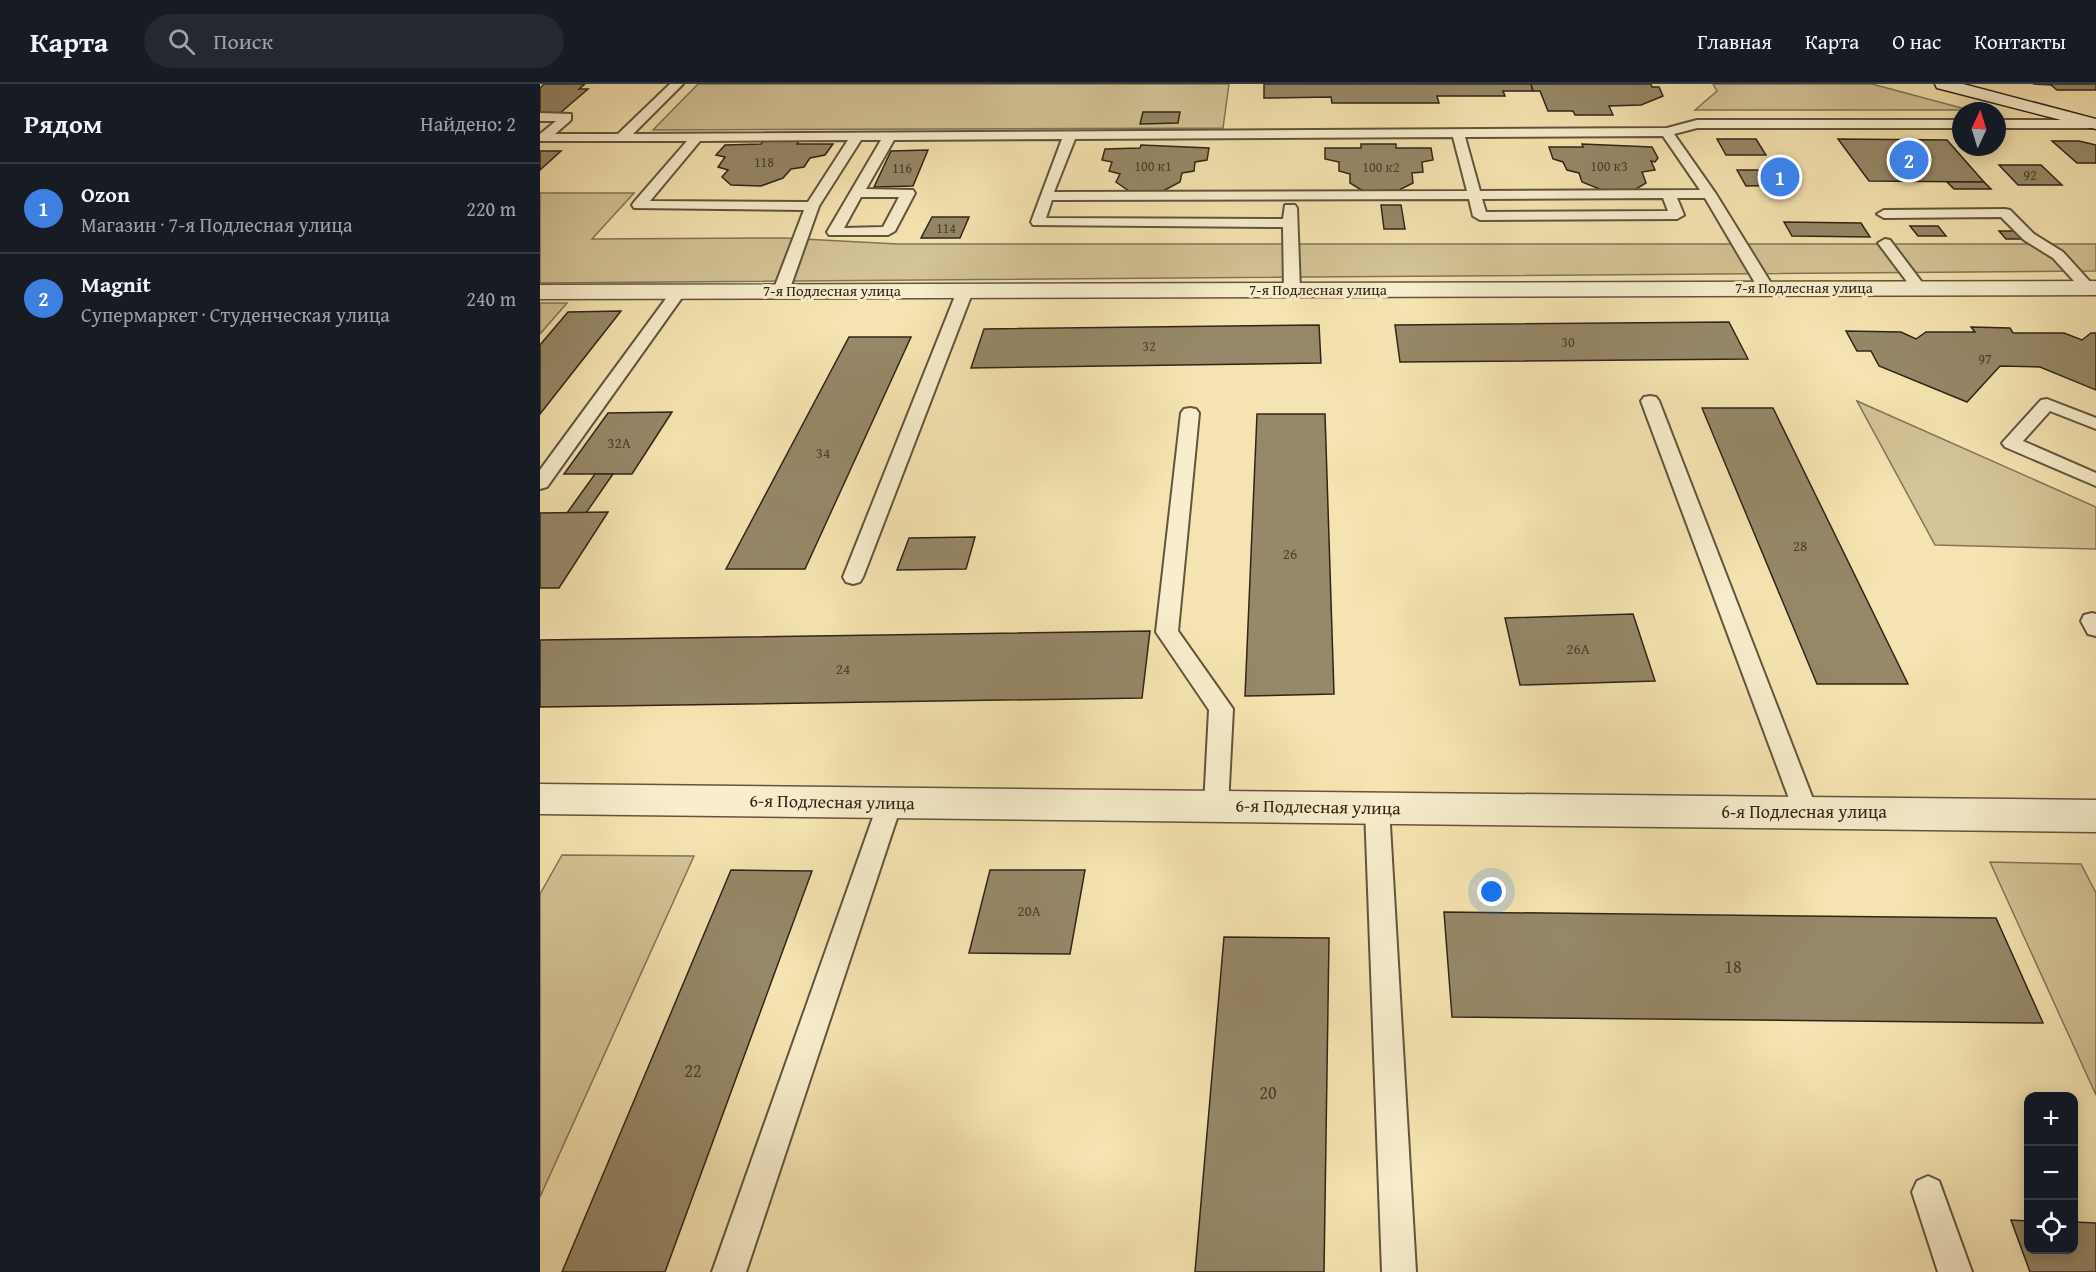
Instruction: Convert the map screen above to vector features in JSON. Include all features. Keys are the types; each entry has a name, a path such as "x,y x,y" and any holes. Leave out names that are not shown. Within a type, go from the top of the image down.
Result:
{"street":[{"path":"1943,84 2096,124"},
{"name":"7-я Подлесная улица","path":"540,292 2092,288"},
{"name":"6-я Подлесная улица","path":"540,799 2096,816"}],"lane":[{"path":"621,138 677,84"},
{"path":"540,117 567,117 543,138 1666,132 1697,124 1952,124"},
{"path":"2006,124 2096,124"},
{"path":"1666,132 1709,194 1766,288"},
{"path":"1458,133 1480,216 1677,215 1668,194"},
{"path":"1070,135 1038,222 1290,223"},
{"path":"781,291 812,206 857,136"},
{"path":"857,193 908,192 888,231 834,232 890,136"},
{"path":"697,137 639,205 812,206"},
{"path":"1046,196 1709,194"},
{"path":"1290,195 1292,290"},
{"path":"1884,214 2005,213 2029,237 2058,255 2092,288"},
{"path":"1885,243 1919,288"},
{"path":"853,577 965,291"},
{"path":"540,483 678,292"},
{"path":"1650,401 1806,812"},
{"path":"2096,424 2047,404 2011,443 2096,480"},
{"path":"1190,413 1167,632 1221,709 1216,806"},
{"path":"2096,622 2092,621 2096,628"},
{"path":"729,1272 890,802"},
{"path":"1377,808 1399,1272"},
{"path":"1928,1192 1955,1272"}],"shaded area":[{"path":"698,84 1229,84 1223,128 653,130"},
{"path":"1713,84 1872,84 1952,105 1952,110 1695,110 1717,91"},
{"path":"540,193 634,193 592,239 784,238 898,244 2096,244 2096,271 540,283"},
{"path":"540,303 567,303 540,334"},
{"path":"1857,401 2096,507 2096,549 1935,545"},
{"path":"562,855 694,856 540,1197 540,894"},
{"path":"1990,862 2081,864 2096,893 2096,1095"}],"building":[{"path":"544,84 585,84 579,89 588,89 560,113 540,114 540,88"},
{"path":"1264,84 1531,84 1533,91 1503,91 1505,96 1437,96 1439,103 1332,103 1331,97 1264,98"},
{"path":"1531,84 1651,84 1652,87 1659,87 1663,96 1641,105 1609,106 1613,115 1575,115 1573,111 1548,111 1540,91 1533,91"},
{"path":"2033,84 2096,84 2096,90 2057,90 2051,85"},
{"path":"1143,112 1180,112 1178,123 1140,124"},
{"path":"1717,139 1756,139 1766,155 1726,155"},
{"path":"1838,139 1947,140 1952,146 1952,156 1961,156 1984,182 1869,181"},
{"path":"763,141 833,144 825,155 810,158 804,167 791,169 783,178 761,186 731,185 722,177 728,170 718,167 725,157 716,155 725,145 761,144"},
{"path":"2052,141 2079,141 2096,145 2096,163 2077,163"},
{"path":"1361,144 1396,144 1396,148 1431,148 1433,160 1422,162 1423,172 1412,173 1413,183 1399,190 1363,191 1350,183 1350,174 1339,171 1339,162 1325,159 1325,148 1361,148"},
{"path":"1582,144 1652,147 1658,158 1655,162 1651,161 1655,170 1642,172 1646,183 1633,191 1602,190 1582,182 1579,173 1567,170 1563,162 1553,159 1549,147 1583,147"},
{"path":"1141,145 1209,148 1207,160 1195,162 1194,171 1182,173 1180,182 1163,191 1129,191 1116,182 1120,174 1109,171 1112,162 1102,160 1105,149 1140,148"},
{"path":"928,150 913,186 874,187 891,151"},
{"path":"540,151 561,151 540,170"},
{"path":"1999,165 2041,165 2062,185 2018,185"},
{"path":"1737,170 1780,170 1791,185 1746,186"},
{"path":"1947,182 1984,182 1991,189 1954,189"},
{"path":"1381,205 1401,205 1405,229 1384,229"},
{"path":"932,217 969,217 960,238 921,238"},
{"path":"1784,222 1861,223 1870,237 1792,236"},
{"path":"1910,226 1938,226 1946,236 1918,236"},
{"path":"1999,231 2020,231 2027,239 2006,239"},
{"path":"621,311 540,414 540,345 568,312"},
{"path":"1729,322 1748,359 1400,362 1395,325"},
{"path":"1319,325 1321,363 971,368 984,329"},
{"path":"1971,327 2010,328 2013,333 2064,333 2082,340 2091,333 2096,333 2096,390 2040,367 2000,366 1967,402 1879,366 1871,351 1857,351 1846,331 1901,332 1916,339 1926,332 1975,332"},
{"path":"849,337 911,337 805,569 726,569"},
{"path":"1702,408 1773,408 1908,684 1817,684"},
{"path":"672,412 632,474 564,474 608,413"},
{"path":"1257,414 1325,414 1334,694 1245,696"},
{"path":"595,474 613,474 586,513 567,513"},
{"path":"608,512 559,588 540,588 540,513"},
{"path":"975,537 966,569 897,570 909,538"},
{"path":"1633,614 1655,681 1520,685 1505,618"},
{"path":"1150,631 1142,698 540,707 540,640"},
{"path":"731,870 812,871 665,1272 562,1272"},
{"path":"990,870 1085,870 1070,954 969,953"},
{"path":"1444,912 1996,918 2043,1023 1452,1017"},
{"path":"1224,937 1329,938 1324,1272 1195,1272"},
{"path":"2011,1220 2024,1221 2024,1254 2078,1254 2078,1222 2096,1223 2096,1272 2030,1272"}],"place":[{"name":"Magnit","path":"1909,160"},
{"name":"Ozon","path":"1780,177"}]}
